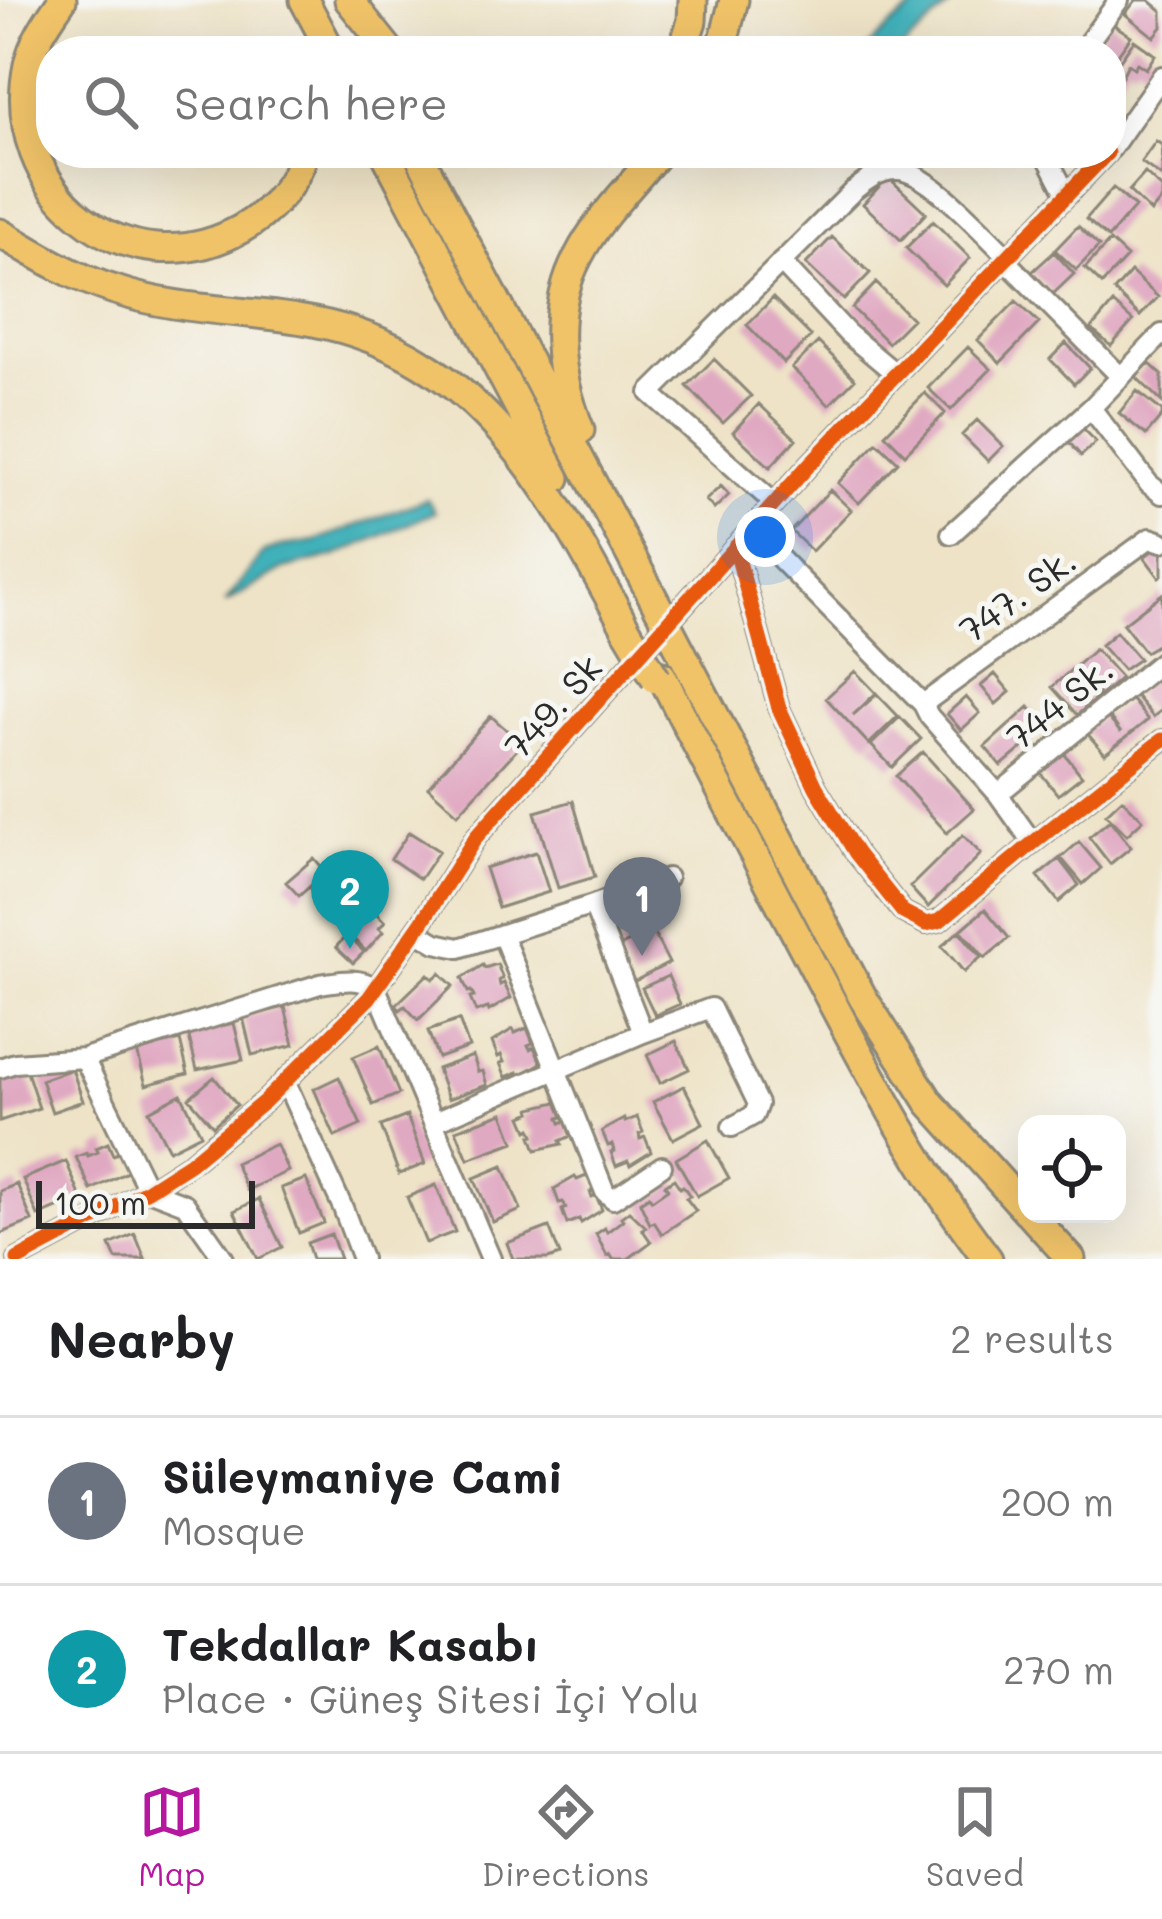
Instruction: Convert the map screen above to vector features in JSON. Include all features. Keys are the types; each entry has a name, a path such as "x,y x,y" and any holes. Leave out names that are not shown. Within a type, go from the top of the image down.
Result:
{"highway":[{"path":"40,36 62,0"},
{"path":"292,0 303,36"},
{"path":"304,0 323,36"},
{"path":"338,0 356,36"},
{"path":"349,0 378,36"},
{"path":"687,36 693,0"},
{"path":"725,36 734,0"},
{"path":"36,44 28,61 24,98 27,135 36,158"},
{"path":"40,168 60,199 84,221 153,250 186,250 221,241 255,222 279,200 299,168"},
{"path":"393,168 632,630"},
{"path":"426,168 863,998 930,1103 1018,1201"},
{"path":"646,168 578,256 559,325 561,367 572,412 654,600"},
{"path":"0,233 62,270 118,292 184,306 315,322 368,337 418,361 469,397 509,437 554,499 632,630 905,1134 988,1259"},
{"path":"1038,1223 1071,1259"}],"street":[{"path":"1093,36 1120,0"},
{"name":"749. Sk","path":"1126,127 1162,76"},
{"path":"1053,168 1067,195"},
{"name":"749. Sk","path":"18,1259 190,1163 285,1081 376,988 476,837 774,503 1093,168"},
{"path":"774,503 650,393 853,190 875,175 899,169 925,179 1121,377"},
{"path":"781,262 847,333 896,374"},
{"path":"951,534 1091,408 1162,334"},
{"path":"1091,408 1149,484 1162,494"},
{"path":"751,529 926,710 1033,843"},
{"name":"747. Sk.","path":"926,710 1150,538 1162,542"},
{"path":"735,547 779,708 816,787 856,853 903,912 926,924 939,921 1162,740"},
{"name":"744 Sk.","path":"998,794 1162,661"},
{"path":"416,931 436,943 459,948 667,878"},
{"path":"593,905 643,1034"},
{"path":"502,934 605,1192 613,1198 662,1166"},
{"path":"0,1068 84,1058 320,984 364,980 376,988 491,1259"},
{"path":"434,1122 711,1008 758,1103 754,1115 732,1127"},
{"path":"84,1058 148,1190 185,1204 224,1259"},
{"path":"285,1081 362,1259"}],"water":[{"path":"925,0 956,0 916,36 880,36"},
{"path":"427,499 435,512 335,556 284,569 225,603 263,553 315,541"}],"building":[{"path":"1136,0 1149,0 1162,11 1162,27 1154,37 1125,14"},
{"path":"1108,21 1131,36 1126,43 1126,36 1100,36"},
{"path":"1134,40 1155,55 1146,69 1137,63 1126,68 1126,51"},
{"path":"1156,141 1162,145 1162,177 1141,162"},
{"path":"1145,173 1162,189 1162,199 1151,212 1129,191"},
{"path":"888,177 926,213 901,240 863,204"},
{"path":"1113,188 1135,207 1108,238 1086,219"},
{"path":"933,221 970,258 944,285 906,248"},
{"path":"1078,226 1099,246 1076,270 1055,250"},
{"path":"832,237 870,273 844,300 806,264"},
{"path":"1110,241 1127,257 1102,284 1085,268"},
{"path":"1054,252 1074,274 1053,294 1032,272"},
{"path":"1131,272 1158,297 1140,316 1114,291"},
{"path":"876,283 912,319 888,343 852,308"},
{"path":"773,298 811,336 784,363 747,325"},
{"path":"1016,301 1039,323 1000,363 978,340"},
{"path":"1113,303 1133,321 1111,346 1091,329"},
{"path":"818,342 855,379 829,405 792,368"},
{"path":"1066,343 1090,368 1074,384 1050,359"},
{"path":"968,347 991,369 951,410 928,388"},
{"path":"714,359 751,396 723,423 687,386"},
{"path":"1149,363 1162,375 1162,402 1136,377"},
{"path":"1137,391 1162,411 1146,435 1119,413"},
{"path":"925,393 945,413 905,454 885,434"},
{"path":"759,404 796,439 770,467 733,432"},
{"path":"977,420 1003,446 988,461 962,435"},
{"path":"1083,428 1096,442 1081,456 1069,442"},
{"path":"877,442 898,462 859,503 838,483"},
{"path":"721,486 729,495 714,509 706,500"},
{"path":"830,490 851,510 812,551 791,531"},
{"path":"1162,548 1159,577 1144,557"},
{"path":"1162,594 1162,642 1145,652 1123,624"},
{"path":"1116,632 1139,659 1123,670 1101,645"},
{"path":"1095,649 1121,678 1100,696 1075,667"},
{"path":"1072,669 1098,697 1077,715 1052,687"},
{"path":"855,671 876,693 853,715 877,694 898,716 869,744 826,698"},
{"path":"995,674 1010,692 996,704 981,686"},
{"path":"1153,678 1162,689 1162,710 1153,717 1134,694"},
{"path":"966,697 980,713 961,730 947,714"},
{"path":"1131,699 1148,720 1105,754 1085,731 1105,714 1121,733 1109,716"},
{"path":"1029,707 1046,728 1001,766 985,747"},
{"path":"491,716 522,744 458,814 428,787"},
{"path":"900,717 921,739 892,767 871,745"},
{"path":"923,752 974,809 947,833 896,776"},
{"path":"1063,752 1082,776 1058,795 1039,771"},
{"path":"1122,799 1143,820 1127,835 1106,814"},
{"path":"573,801 595,877 558,888 535,812"},
{"path":"1110,820 1131,847 1110,864 1089,837"},
{"path":"409,832 439,851 420,879 391,859"},
{"path":"963,835 981,854 928,907 910,887"},
{"path":"1079,842 1101,868 1083,884 1061,858"},
{"path":"536,852 549,892 498,908 485,868"},
{"path":"314,858 326,872 299,896 286,882"},
{"path":"1059,859 1079,885 1059,902 1038,876"},
{"path":"985,909 1009,938 985,958 961,930"},
{"path":"373,910 385,922 379,928 383,932 366,951 345,931 363,912 368,916"},
{"path":"652,930 669,963 633,982 616,949"},
{"path":"959,931 981,957 964,972 942,946"},
{"path":"347,935 364,952 353,963 336,947"},
{"path":"497,964 503,979 500,985 504,983 511,998 489,1011 476,1012 470,998 474,997 462,978 483,965"},
{"path":"440,973 453,986 418,1020 405,1006 400,1010 396,1005 428,974 433,979"},
{"path":"668,976 680,1004 655,1015 642,988"},
{"path":"285,1007 294,1045 252,1055 243,1017"},
{"path":"459,1020 469,1047 438,1058 428,1031"},
{"path":"234,1023 243,1060 197,1070 188,1033"},
{"path":"527,1028 533,1043 528,1045 534,1047 541,1063 519,1076 518,1072 506,1077 500,1063 504,1062 492,1042 513,1029 515,1033"},
{"path":"180,1040 188,1074 146,1085 137,1051"},
{"path":"676,1041 689,1069 660,1083 647,1055"},
{"path":"379,1046 399,1094 373,1105 353,1057"},
{"path":"473,1056 487,1085 448,1099 437,1069"},
{"path":"26,1069 39,1108 0,1121 0,1078"},
{"path":"72,1069 83,1101 52,1112 41,1080"},
{"path":"214,1077 237,1105 213,1126 189,1098"},
{"path":"339,1077 361,1125 335,1137 314,1089"},
{"path":"684,1086 703,1123 673,1139 653,1102"},
{"path":"181,1094 201,1134 169,1150 149,1111"},
{"path":"557,1102 561,1123 565,1121 571,1136 562,1144 536,1150 534,1135 522,1116 532,1112 531,1108"},
{"path":"503,1113 514,1142 468,1159 456,1130"},
{"path":"407,1116 425,1164 399,1174 381,1126"},
{"path":"637,1117 643,1132 640,1139 645,1137 651,1152 630,1165 628,1161 616,1166 612,1144 608,1146 602,1131"},
{"path":"708,1140 729,1178 697,1196 676,1159"},
{"path":"108,1143 113,1155 121,1152 129,1171 91,1190 76,1157 98,1152 96,1148"},
{"path":"276,1144 288,1171 247,1190 235,1163"},
{"path":"66,1161 81,1198 38,1216 23,1179"},
{"path":"503,1166 521,1210 493,1222 474,1178"},
{"path":"589,1175 595,1190 590,1192 602,1210 581,1223 579,1219 567,1224 562,1210 566,1208 554,1189"},
{"path":"306,1179 324,1223 299,1233 281,1188"},
{"path":"674,1179 696,1211 662,1234 654,1222 650,1224 640,1202 649,1196 652,1200"},
{"path":"17,1184 32,1221 0,1234 0,1191"},
{"path":"436,1185 455,1232 426,1243 407,1197"},
{"path":"259,1199 282,1247 258,1259 234,1211"},
{"path":"629,1211 646,1227 642,1229 651,1242 628,1259 613,1259 596,1234 605,1228 607,1232"},
{"path":"549,1227 560,1255 513,1259 507,1243"},
{"path":"135,1234 145,1259 116,1259 110,1245"},
{"path":"331,1234 340,1259 312,1259 307,1243"}],"cycle path":[{"path":"18,1259 190,1163 265,1101 369,998 476,837 809,465 1093,168"},
{"path":"735,547 779,708 816,787 856,853 903,912 926,924 939,921 1162,740"}],"place":[{"name":"Tekdallar Kasabı","path":"350,949"},
{"name":"Süleymaniye Cami","path":"642,956"}]}
